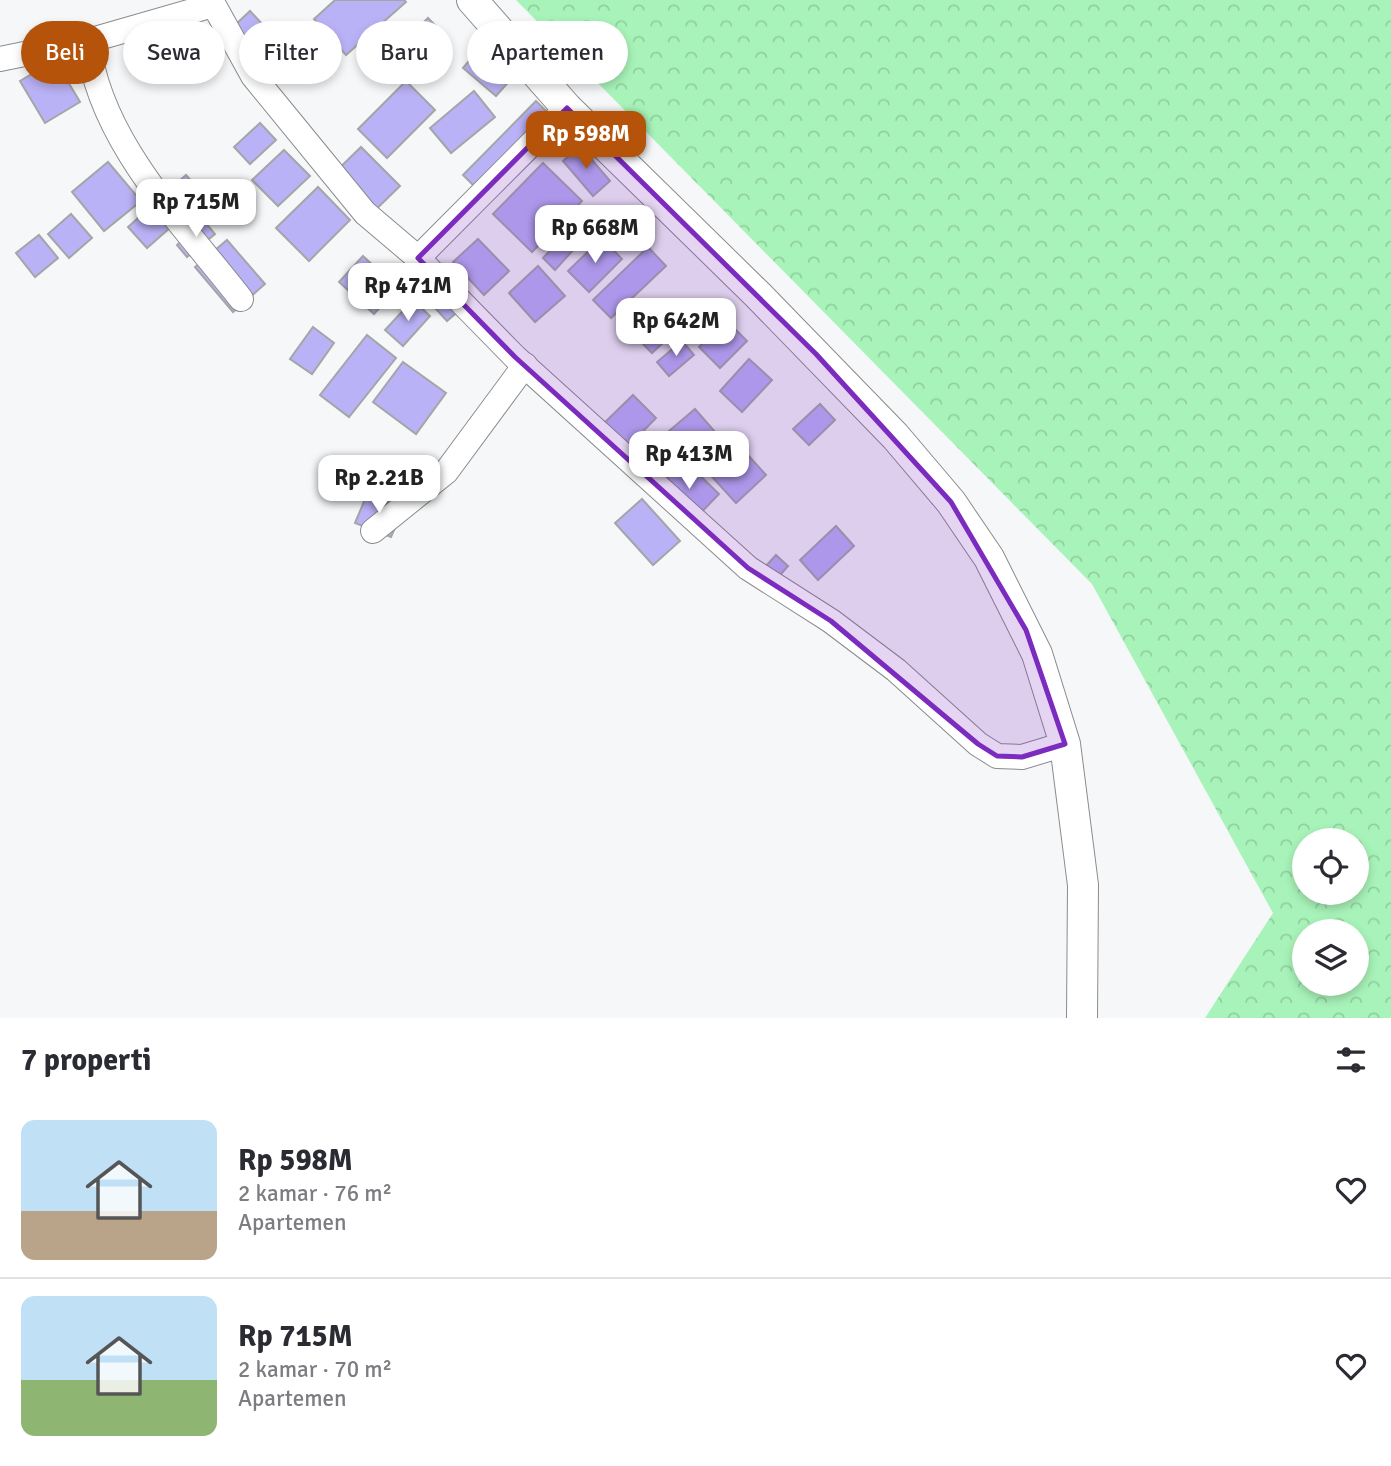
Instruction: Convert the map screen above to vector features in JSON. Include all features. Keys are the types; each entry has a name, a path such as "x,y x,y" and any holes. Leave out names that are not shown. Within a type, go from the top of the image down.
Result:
{"street":[{"path":"472,0 567,108 816,354 951,502 989,558 1026,630 1065,744 1083,885 1082,1018"},
{"path":"109,35 212,3 253,76 365,213 418,258 525,365 748,568 853,637 896,670 978,744 997,756 1022,757 1065,744"},
{"path":"0,59 21,55"},
{"path":"99,84 102,97 140,173 241,299"},
{"path":"418,258 567,108"},
{"path":"373,531 446,472 525,365"}],"highlighted area":[{"path":"567,108 816,354 951,502 1026,630 1065,744 1022,757 997,756 978,744 831,621 748,568 515,357 418,258"}],"green space":[{"path":"516,0 1391,0 1391,1018 1205,1018 1273,913 1092,584 599,84 628,84 628,21 537,21"}],"building":[{"path":"335,0 406,2 384,21 356,21 356,46 346,55 342,50 342,21 314,19"},
{"path":"250,11 259,21 239,21"},
{"path":"239,21 239,61 225,46 225,34"},
{"path":"22,84 69,84 80,102 45,123"},
{"path":"403,84 409,84 435,110 387,158 358,129"},
{"path":"482,84 507,84 496,96"},
{"path":"474,91 495,117 451,153 430,128"},
{"path":"536,101 564,129 490,202 463,175"},
{"path":"260,123 276,140 250,164 234,147"},
{"path":"580,146 610,181 593,196 563,161"},
{"path":"361,147 400,186 364,221 325,182"},
{"path":"284,150 310,176 278,206 252,180"},
{"path":"108,162 141,201 104,231 72,192"},
{"path":"543,163 582,201 532,252 493,214"},
{"path":"186,175 205,197 147,248 128,227"},
{"path":"318,187 350,220 309,261 276,228"},
{"path":"71,214 92,238 69,258 48,234"},
{"path":"584,214 596,225 555,270 543,258"},
{"path":"204,221 215,234 187,257 177,245"},
{"path":"39,235 58,258 35,277 16,253"},
{"path":"602,238 622,259 589,292 568,271"},
{"path":"478,239 509,271 484,295 453,262"},
{"path":"227,240 265,284 233,312 195,267"},
{"path":"648,247 666,266 611,318 593,300"},
{"path":"363,256 397,288 374,314 339,282"},
{"path":"442,264 473,298 447,321 416,287"},
{"path":"538,266 565,296 535,322 509,293"},
{"path":"413,300 430,316 403,346 385,330"},
{"path":"658,302 681,326 652,353 629,330"},
{"path":"726,320 747,341 720,368 699,347"},
{"path":"313,327 334,343 312,374 290,359"},
{"path":"367,335 396,358 349,417 320,395"},
{"path":"682,341 694,355 669,376 657,362"},
{"path":"749,359 772,380 742,412 720,391"},
{"path":"403,362 446,393 416,434 373,402"},
{"path":"633,395 656,418 623,452 599,428"},
{"path":"820,404 835,420 809,445 793,429"},
{"path":"695,409 722,440 697,462 669,431"},
{"path":"661,439 673,454 643,480 631,465"},
{"path":"736,442 766,475 736,503 705,469"},
{"path":"685,461 719,494 693,521 659,487"},
{"path":"368,492 404,507 391,537 355,523"},
{"path":"642,499 680,541 653,565 615,523"},
{"path":"836,526 854,546 818,580 800,560"},
{"path":"776,555 788,566 767,590 754,579"}]}
